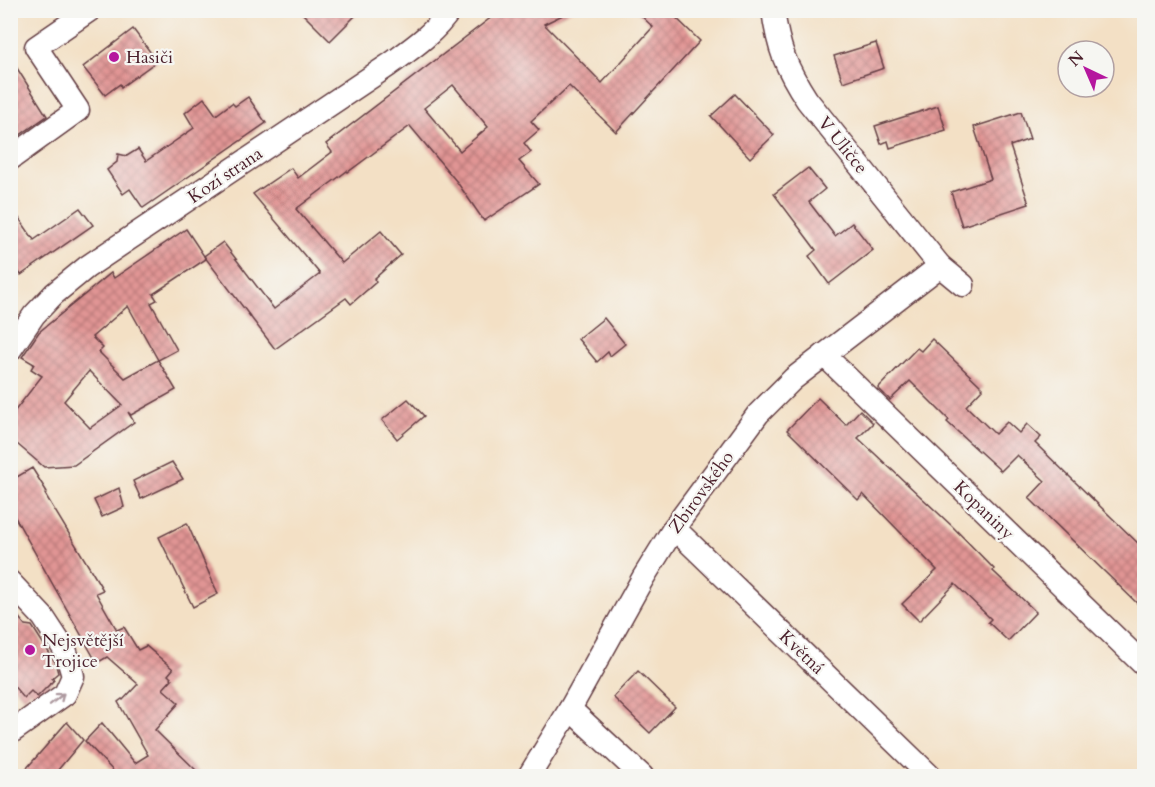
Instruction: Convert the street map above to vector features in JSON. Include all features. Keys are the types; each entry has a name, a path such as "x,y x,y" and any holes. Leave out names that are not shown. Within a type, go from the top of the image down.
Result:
{"street":[{"path":"10,159 78,110 36,47 90,10"},
{"name":"Kozí strana","path":"10,350 34,315 54,294 87,267 389,65 421,41 445,19 450,10"},
{"name":"V Uličce","path":"773,10 781,50 791,76 807,100 940,266 963,285"},
{"name":"Zbirovského","path":"529,777 570,709 616,624 674,528 758,414 775,395 824,354 940,266"},
{"name":"Kopaniny","path":"824,354 1144,665"},
{"name":"Květná","path":"674,528 930,777"},
{"path":"10,582 43,617 66,652 73,676 65,693 10,734"},
{"path":"570,709 642,777"}],"building":[{"path":"299,10 361,10 330,41"},
{"path":"501,10 573,10 544,24 602,83 653,27 635,10 668,10 700,41 616,132 569,86 531,121 539,130 524,143 531,152 519,161 539,184 484,221 457,182 410,126 347,171 296,209 342,263 381,231 401,255 351,304 346,298 275,349 204,256 223,242 274,309 320,274 253,194 291,168 298,178 332,152 326,144","holes":["453,85 488,127 460,151 424,108"]},
{"path":"133,29 157,61 121,87 120,84 105,95 83,67"},
{"path":"876,43 884,68 843,82 834,56"},
{"path":"10,57 47,116 10,142"},
{"path":"735,94 774,135 750,158 711,116"},
{"path":"248,97 266,123 143,208 130,189 123,194 107,170 117,162 118,154 127,156 138,149 146,161 194,128 185,113 204,98 216,115 232,103 235,106"},
{"path":"938,106 946,130 890,148 888,141 881,144 875,126"},
{"path":"1021,112 1030,139 1010,146 1029,204 962,226 951,192 991,179 974,127"},
{"path":"808,168 825,189 809,202 835,236 852,223 873,250 829,284 809,256 816,250 774,194"},
{"path":"10,205 34,240 80,208 93,225 21,275 10,260"},
{"path":"186,229 206,259 153,294 157,300 151,303 177,350 158,360 176,390 131,415 128,412 134,422 74,465 44,467 10,438 10,417 42,376 31,369 34,364 22,357 39,332 111,273 114,278","holes":["128,306 158,360 125,378 99,352 103,348 92,337","89,371 122,405 90,428 64,401"]},
{"path":"604,318 625,344 610,356 608,352 597,362 578,339"},
{"path":"932,339 983,388 966,406 995,434 1007,422 1019,433 1027,424 1041,437 1035,443 1144,549 1144,610 1029,498 1045,481 1017,455 1001,471 947,422 949,420 910,381 890,400 878,388 917,348 921,351"},
{"path":"818,398 846,425 860,410 873,423 858,438 952,526 994,569 993,571 1036,612 1008,641 988,622 991,619 955,584 919,621 902,604 937,570 863,494 858,500 787,430"},
{"path":"408,399 424,416 397,439 382,420"},
{"path":"172,462 183,479 141,499 133,481"},
{"path":"32,468 47,492 45,494 103,590 96,593 117,630 124,627 138,650 146,646 173,669 168,675 172,679 163,689 179,703 155,730 203,777 115,777 117,775 85,741 102,723 135,763 148,755 118,702 123,700 138,684 107,657 97,663 11,510 10,481"},
{"path":"119,488 124,507 102,517 94,500"},
{"path":"187,523 218,594 193,607 159,537"},
{"name":"Nejsvětější Trojice","path":"10,607 25,625 32,626 55,662 58,673 37,697 31,691 24,698 10,682"},
{"path":"638,671 675,707 650,733 613,697"},
{"path":"67,722 83,740 52,777 19,777"}],"place":[{"name":"Hasiči","path":"114,57"},
{"name":"Nejsvětější Trojice","path":"30,650"}]}
